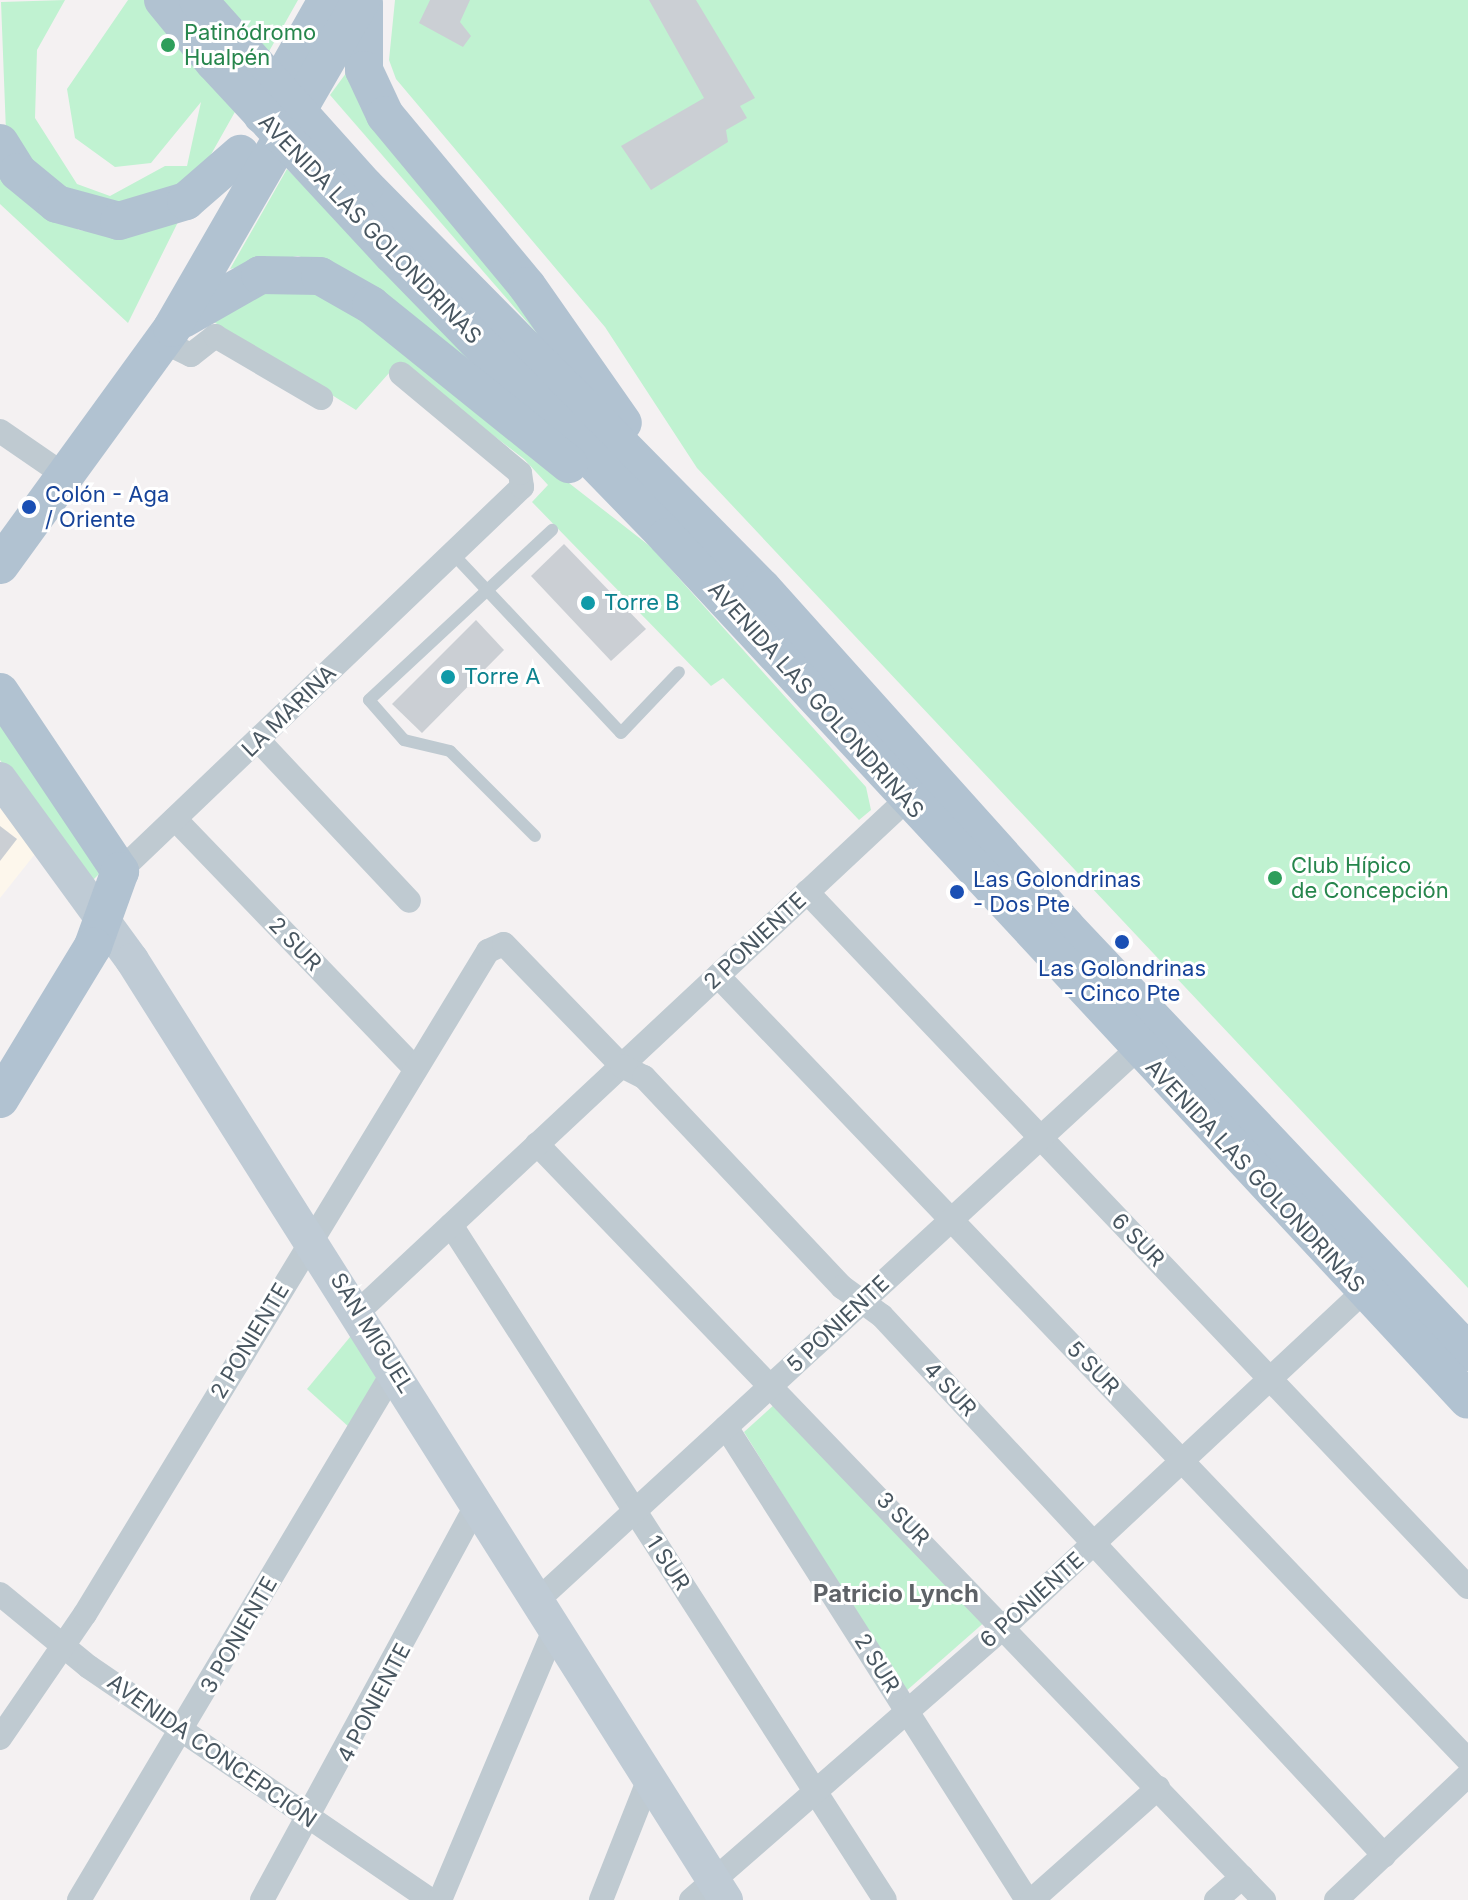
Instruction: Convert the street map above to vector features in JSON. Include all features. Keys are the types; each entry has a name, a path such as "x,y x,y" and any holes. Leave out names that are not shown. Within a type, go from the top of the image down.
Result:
{"main road":[{"name":"AVENIDA LAS GOLONDRINAS","path":"163,0 400,242 1136,1050 1468,1400"},
{"name":"AVENIDA LAS GOLONDRINAS","path":"198,0 400,242 660,484 1066,927 1468,1352"},
{"path":"0,143 18,172 57,204 119,221 186,201 240,154 327,0"},
{"path":"0,565 167,335 362,0"},
{"path":"362,0 364,70 380,108 559,329 660,484"},
{"path":"240,154 243,207"},
{"path":"167,335 260,275 304,272 338,283 667,537"},
{"path":"0,692 120,871"},
{"name":"LA MARINA","path":"0,1099 103,918 120,871"},
{"path":"1136,1050 1157,1045 1183,1051"}],"street":[{"path":"167,335 191,355 217,336 321,398"},
{"name":"LA MARINA","path":"120,871 519,491 522,477 401,374"},
{"path":"0,431 64,475"},
{"path":"259,741 409,901"},
{"name":"SAN MIGUEL","path":"0,779 103,918 359,1311 650,1776 710,1893"},
{"name":"2 PONIENTE","path":"359,1311 907,799"},
{"name":"2 SUR","path":"175,819 415,1068"},
{"name":"6 SUR","path":"807,892 1468,1587"},
{"name":"2 PONIENTE","path":"0,1738 63,1642 415,1068 499,944"},
{"name":"4 SUR","path":"499,944 513,949 622,1066 644,1077 1094,1544 1384,1855"},
{"name":"5 SUR","path":"718,976 1468,1760"},
{"name":"5 PONIENTE","path":"440,1900 548,1613 635,1511 1136,1050"},
{"name":"3 SUR","path":"537,1144 769,1387 1006,1625 1264,1900"},
{"name":"1 SUR","path":"451,1225 885,1900"},
{"name":"6 PONIENTE","path":"710,1893 816,1793 1094,1544 1364,1291"},
{"name":"3 PONIENTE","path":"79,1900 183,1730 395,1369"},
{"name":"2 SUR","path":"726,1427 1030,1900"},
{"name":"4 PONIENTE","path":"262,1900 311,1820 478,1502"},
{"name":"AVENIDA CONCEPCIÓN","path":"0,1594 183,1730 431,1900"},
{"path":"1336,1900 1468,1775"},
{"path":"601,1900 650,1776"},
{"path":"1030,1900 1158,1788"},
{"path":"1216,1900 1242,1877"}],"lane":[{"path":"535,836 450,751 404,740 369,700 552,530"},
{"path":"453,554 621,733 679,672"},
{"path":"1021,925 1046,933 1066,927"}],"shaded area":[{"path":"0,790 39,849 0,898"}],"green space":[{"path":"65,0 37,50 35,118 77,184 110,196 165,166 187,166 201,102 151,163 115,167 75,138 67,89 128,0 298,0 200,174 132,210 56,194 6,132 1,2"},
{"name":"Club Hípico de Concepción","path":"395,0 1468,0 1468,1288 697,468 605,327 396,79 389,60"},
{"path":"352,65 526,306 574,376 330,95"},
{"path":"0,163 48,212 79,230 123,235 180,218 128,323 0,204"},
{"path":"287,169 531,418 325,265 298,256 230,269"},
{"path":"319,288 651,547 866,787 871,810 859,820 723,678 711,686 532,502 548,485 524,459 398,363 356,410 209,319 238,296"},
{"path":"0,712 102,871 92,881 75,871 0,760"},
{"path":"355,1331 381,1370 350,1428 307,1389"},
{"path":"775,1404 987,1620 905,1692 744,1432"}],"building":[{"path":"430,0 470,0 460,22 471,36 463,47 419,23"},
{"path":"649,0 696,0 755,98 740,106 747,118 726,130 728,142 651,190 621,146 704,98"},
{"name":"Torre B","path":"564,544 646,629 611,661 531,576"},
{"name":"Torre A","path":"476,620 504,650 422,733 392,704"},
{"path":"0,826 17,839 0,861"}],"place":[{"name":"Patinódromo Hualpén","path":"168,45"},
{"name":"Colón - Aga / Oriente","path":"29,507"},
{"name":"Torre B","path":"588,603"},
{"name":"Torre A","path":"448,677"},
{"name":"Club Hípico de Concepción","path":"1275,878"},
{"name":"Las Golondrinas - Dos Pte","path":"957,892"},
{"name":"Las Golondrinas - Cinco Pte","path":"1122,942"}],"district":[{"name":"Patricio Lynch","path":"896,1594"}]}
